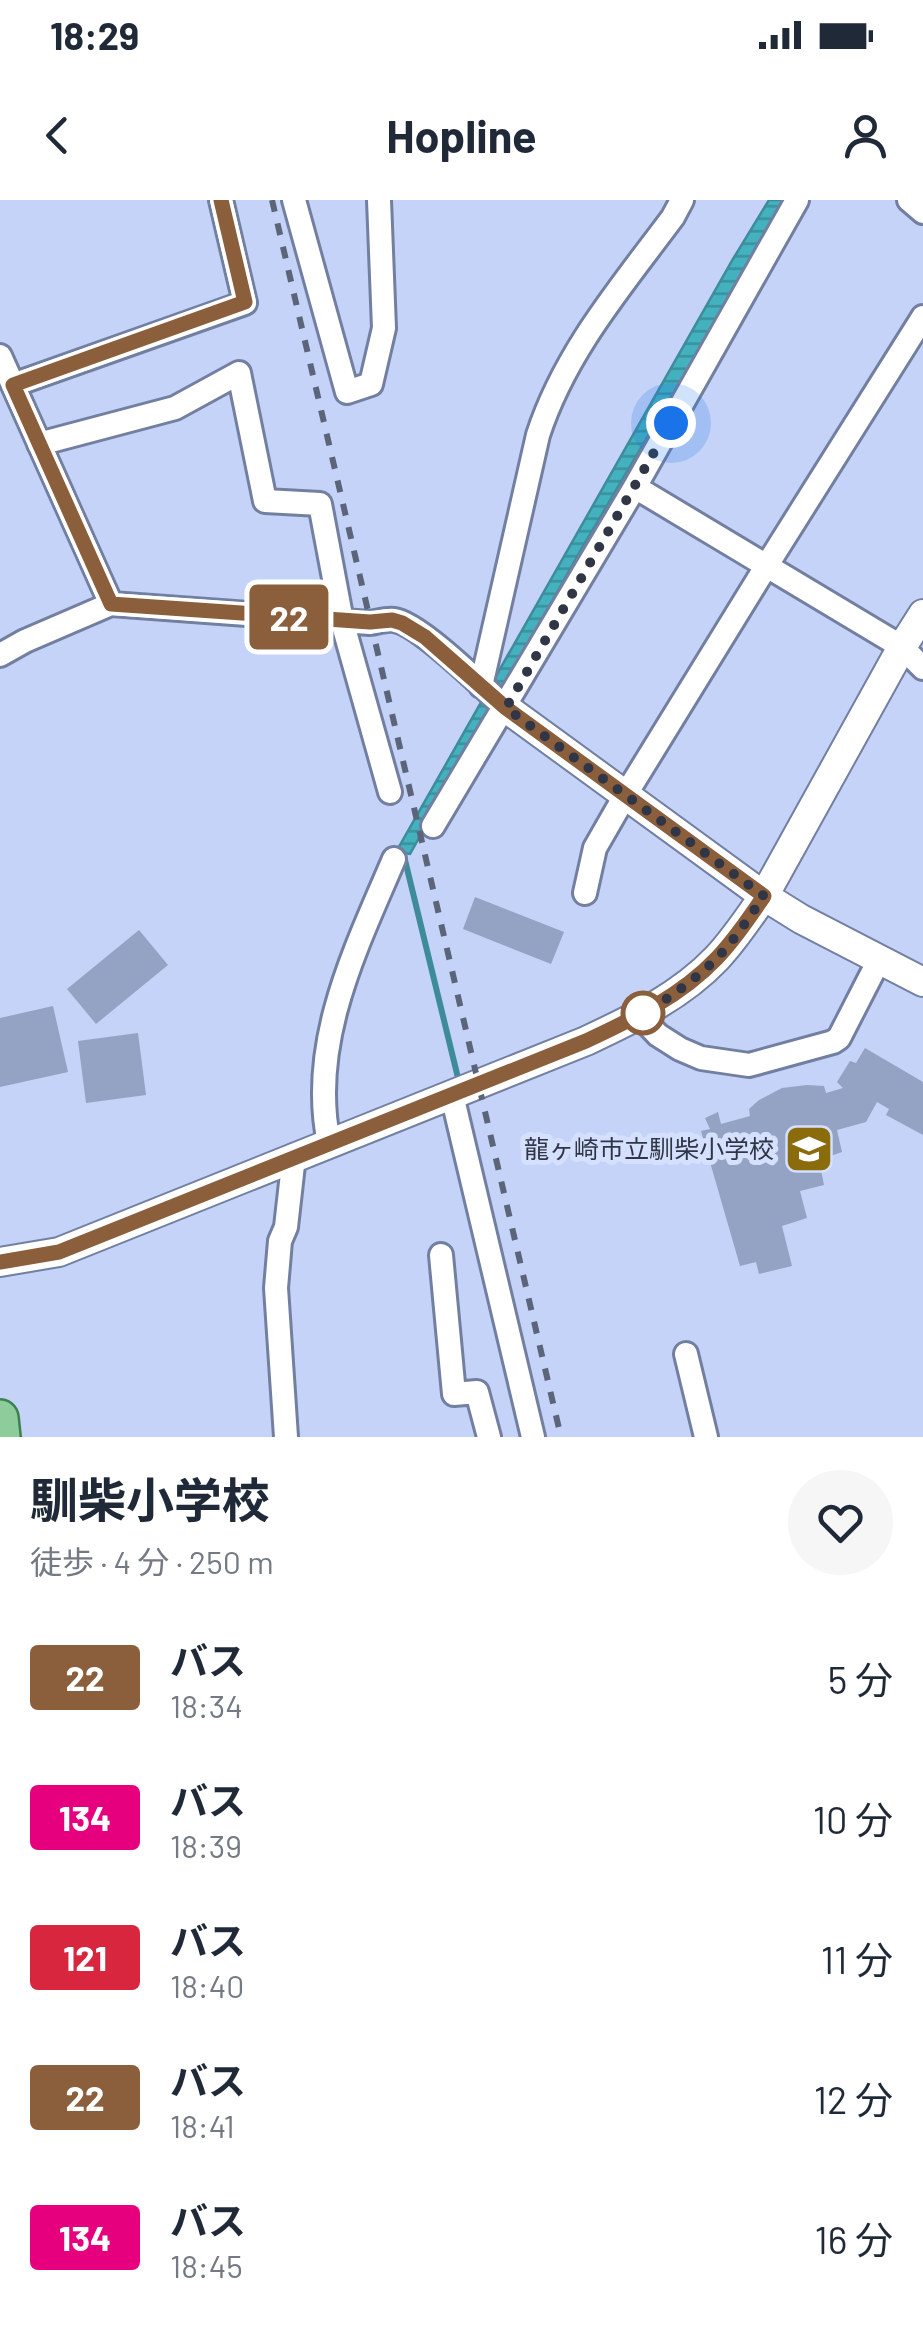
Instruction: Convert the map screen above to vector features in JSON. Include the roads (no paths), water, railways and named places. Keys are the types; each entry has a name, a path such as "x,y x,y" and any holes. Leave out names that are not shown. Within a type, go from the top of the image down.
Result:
{"main road":[{"path":"0,1418 2,1437"}],"street":[{"path":"13,385 245,302 221,200"},
{"path":"294,200 347,392 371,384 384,328 379,200"},
{"path":"481,686 548,404 569,360 682,200"},
{"path":"434,826 635,487 797,200"},
{"path":"908,200 923,212"},
{"path":"585,893 596,848 626,794 923,316"},
{"path":"0,356 111,604"},
{"path":"40,444 174,408 239,372 265,501 320,504 342,621 390,792"},
{"path":"635,487 902,647 923,668"},
{"path":"0,655 25,640 111,604 402,623 425,637 504,706 764,896 923,982"},
{"path":"0,1262 59,1252 586,1041 660,1003 715,960 764,896 923,614"},
{"path":"329,1143 324,1116 326,1048 347,968 394,859"},
{"path":"640,1016 680,1050 701,1058 750,1065 839,1038 880,960"},
{"path":"459,1092 533,1437"},
{"path":"286,1437 276,1288 294,1156"},
{"path":"441,1256 454,1394 477,1392 489,1437"},
{"path":"686,1354 706,1437"}],"waterway":[{"path":"404,856 459,1082"}],"railway":[{"path":"272,200 561,1437"}],"place":[{"name":"龍ヶ崎市立馴柴小学校","path":"809,1149"}]}
